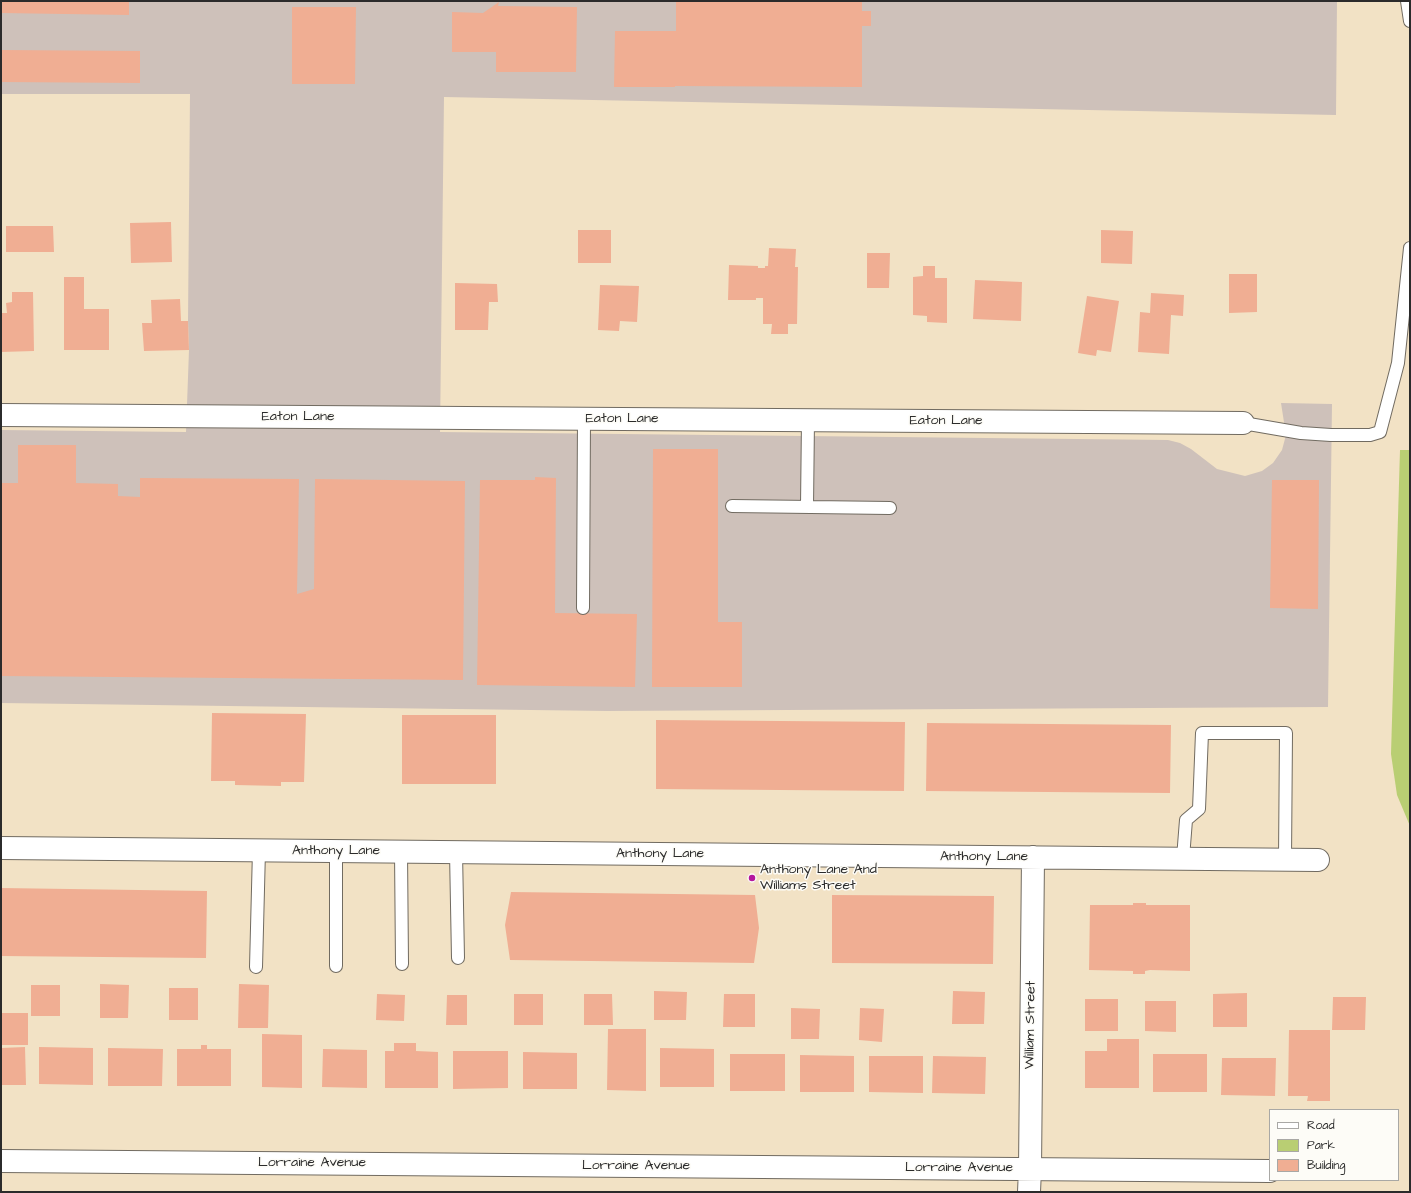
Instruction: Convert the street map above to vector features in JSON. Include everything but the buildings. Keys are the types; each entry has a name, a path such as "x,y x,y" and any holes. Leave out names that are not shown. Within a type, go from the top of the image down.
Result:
{"street":[{"name":"Eaton Lane","path":"1,415 1242,423"},
{"name":"Anthony Lane","path":"1,848 1318,860"},
{"name":"William Street","path":"1029,1192 1033,857"},
{"name":"Lorraine Avenue","path":"1,1160 1269,1171"}],"lane":[{"path":"1408,1 1410,21"},
{"path":"1242,423 1301,434 1370,435 1380,432 1398,363 1410,248"},
{"path":"583,608 584,419"},
{"path":"808,420 808,506"},
{"path":"732,506 890,508"},
{"path":"1183,858 1186,820 1199,809 1202,733 1286,732 1285,859"},
{"path":"256,967 259,850"},
{"path":"336,851 336,966"},
{"path":"401,851 402,964"},
{"path":"456,852 458,958"}],"shaded area":[{"path":"1,1 1337,1 1336,115 444,97 440,432 1168,440 1180,443 1191,449 1217,469 1245,476 1262,471 1273,463 1282,450 1286,435 1281,403 1332,404 1328,707 607,711 1,703 1,430 186,432 189,350 190,94 1,94"}],"green space":[{"path":"1400,450 1410,450 1410,826 1397,795 1391,754"}],"place":[{"name":"Anthony Lane And Williams Street","path":"752,878"}]}
